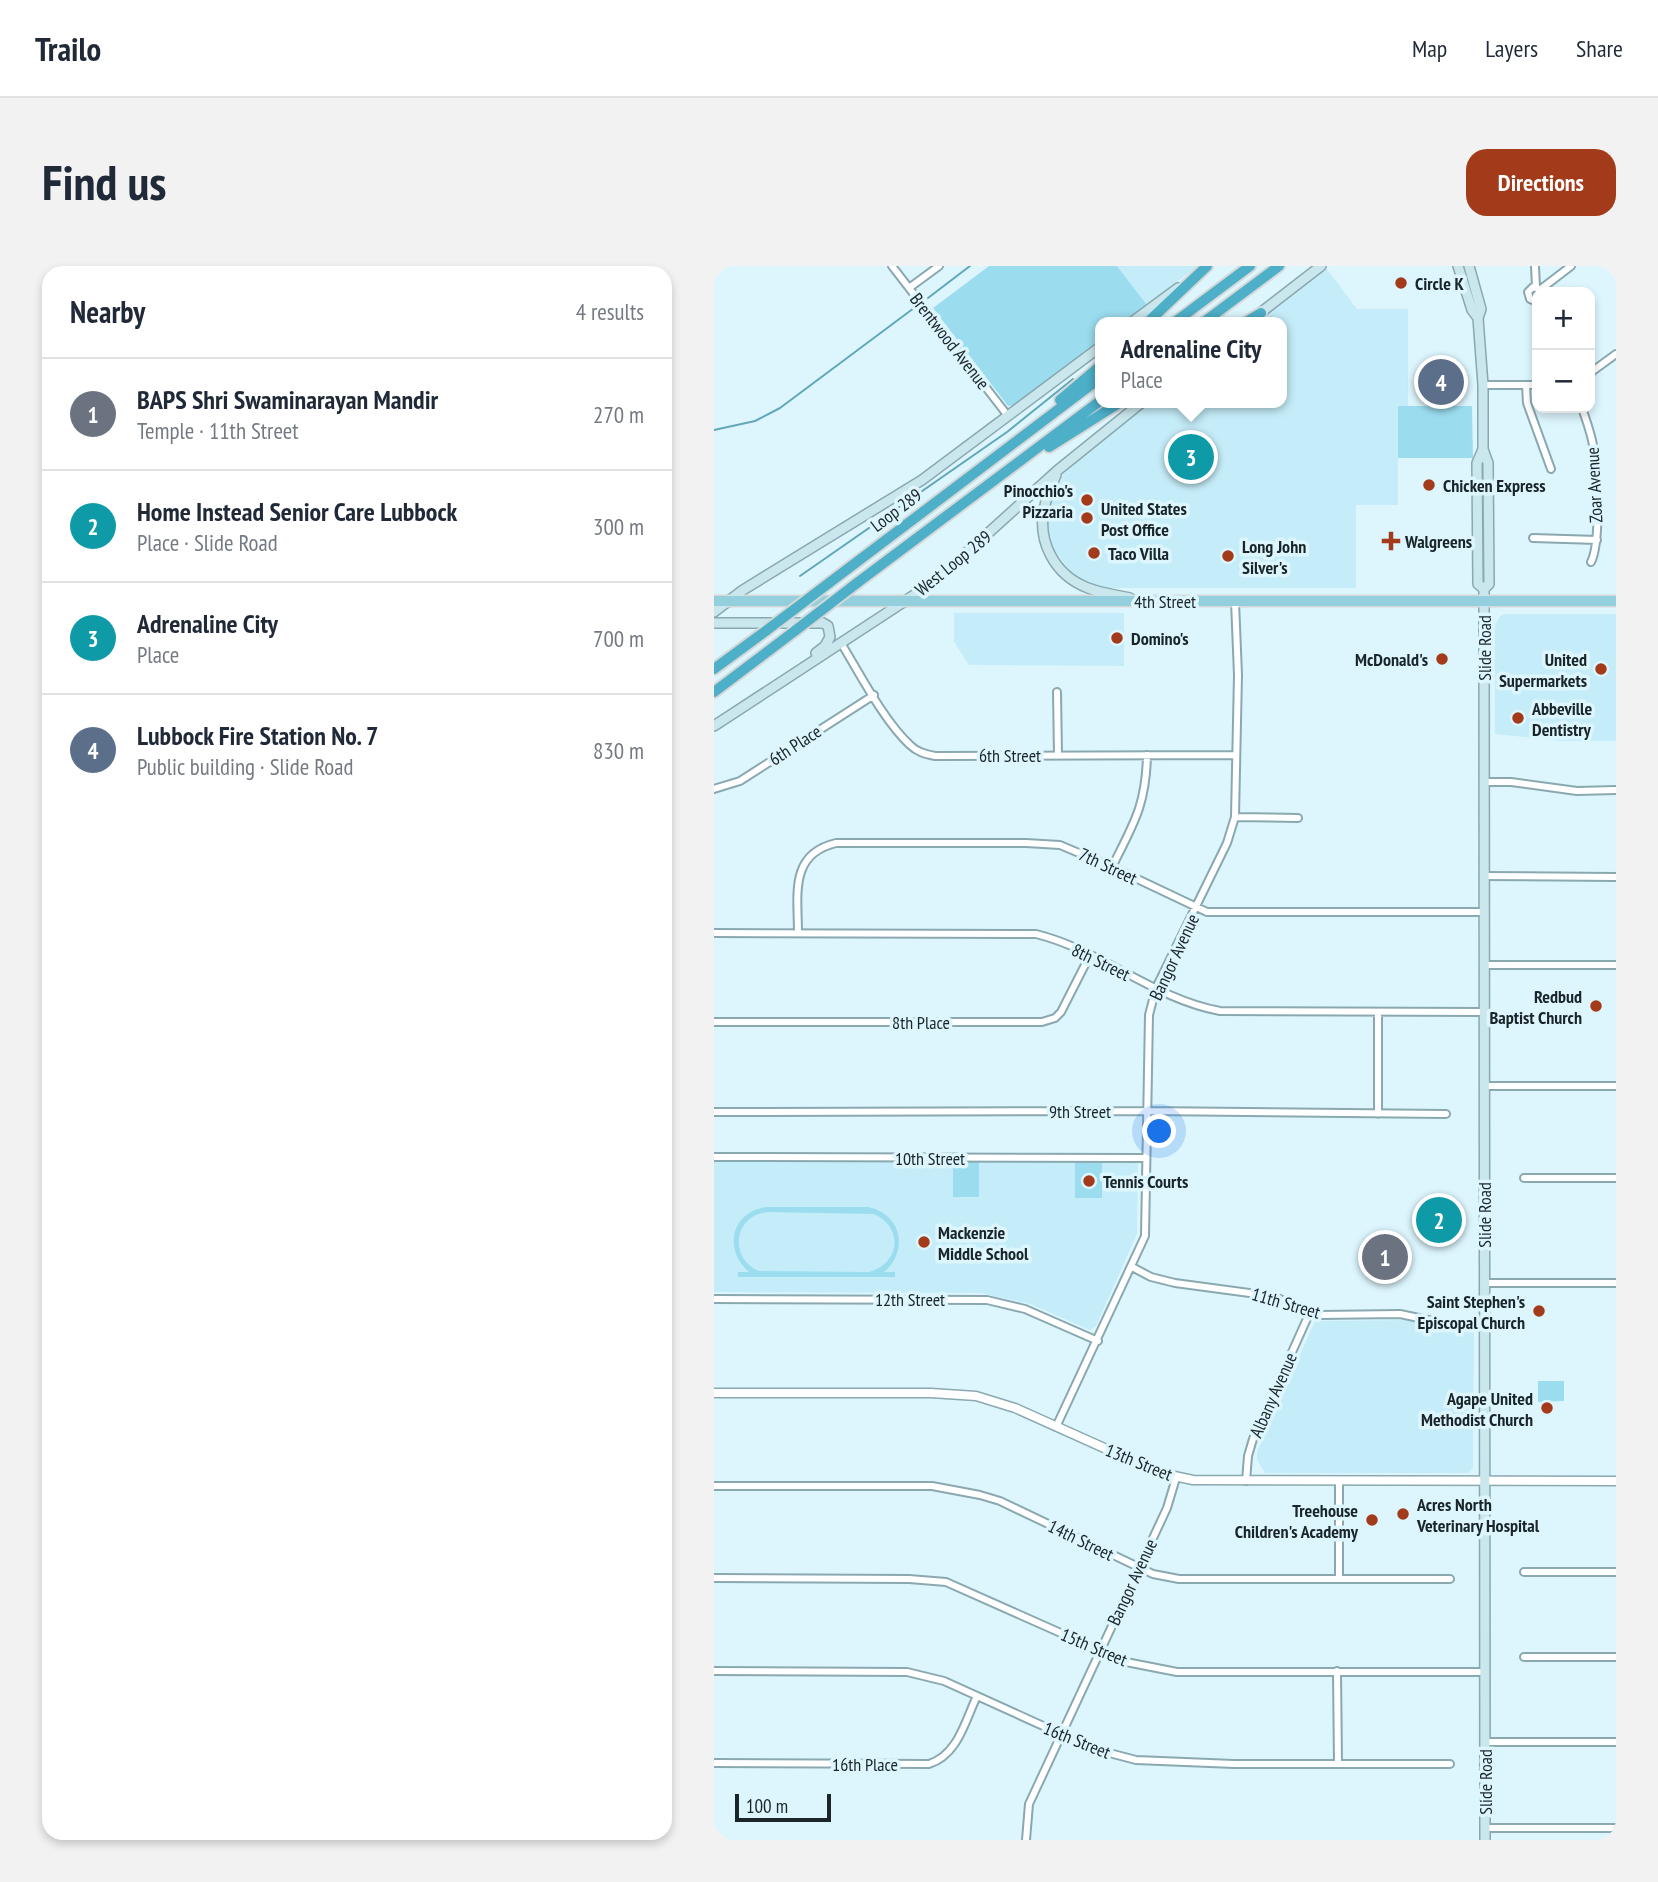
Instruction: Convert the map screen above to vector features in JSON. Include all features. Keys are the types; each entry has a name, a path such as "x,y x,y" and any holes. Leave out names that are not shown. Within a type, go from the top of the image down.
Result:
{"highway":[{"path":"1153,317 1207,266"},
{"path":"1182,317 1250,266"},
{"path":"1211,317 1279,266"},
{"path":"1255,317 1261,313"},
{"path":"1005,450 1048,409 1095,370"},
{"name":"Loop 289","path":"714,669 1095,382"},
{"name":"Loop 289","path":"714,692 1095,405"},
{"path":"998,477 1111,408"}],"main road":[{"path":"1139,317 1207,266"},
{"path":"1261,313 1321,266"},
{"name":"Slide Road","path":"1458,266 1472,310 1478,318"},
{"name":"Slide Road","path":"1469,266 1481,309 1478,318 1483,385 1483,449 1488,463 1489,560 1489,583 1484,589 1485,1840"},
{"path":"714,612 727,601 922,480 1095,351"},
{"name":"West Loop 289","path":"714,726 934,582 1058,470 1135,408"},
{"path":"1058,470 1043,516 1044,540 1053,562 1072,580 1085,587 1142,601"},
{"name":"4th Street","path":"714,601 1616,601"},
{"path":"714,623 823,623 828,626 830,637 825,646 788,677"}],"street":[{"name":"Brentwood Avenue","path":"892,266 1008,416"},
{"path":"909,288 939,266"},
{"path":"1535,266 1540,287"},
{"path":"1543,287 1571,266"},
{"path":"1595,369 1616,354"},
{"path":"1483,385 1532,385"},
{"path":"1526,385 1527,403 1551,469"},
{"name":"Zoar Avenue","path":"1584,413 1594,446 1596,463 1597,548 1591,562"},
{"path":"1533,538 1597,540"},
{"name":"Bangor Avenue","path":"1056,1427 1145,1236 1149,1015 1156,988 1227,843 1235,817 1238,675 1235,601"},
{"name":"6th Street","path":"841,643 903,738 920,753 935,756 1236,755"},
{"path":"1057,692 1058,755"},
{"name":"6th Place","path":"714,789 740,781 874,695"},
{"path":"787,740 792,748"},
{"path":"1112,866 1140,809 1146,781 1147,755"},
{"path":"1484,782 1511,782 1577,790 1616,790"},
{"path":"1235,817 1298,818"},
{"path":"843,832 843,843"},
{"name":"7th Street","path":"798,933 799,878 802,868 818,849 825,845 843,843 1046,843 1075,850 1207,912 1484,912"},
{"path":"1484,876 1616,877"},
{"name":"8th Street","path":"714,933 1015,932 1052,938 1187,1003 1220,1012 1484,1012"},
{"name":"8th Place","path":"714,1022 1042,1022 1061,1012 1090,955"},
{"path":"1484,965 1616,965"},
{"path":"1378,1012 1378,1114"},
{"path":"1484,1086 1616,1086"},
{"name":"9th Street","path":"714,1112 1147,1111 1446,1114"},
{"name":"10th Street","path":"714,1157 1146,1158"},
{"path":"1524,1178 1616,1178"},
{"name":"11th Street","path":"1132,1267 1151,1277 1175,1283 1272,1296 1310,1312 1330,1315 1399,1314 1438,1322 1484,1323"},
{"path":"1484,1283 1616,1283"},
{"name":"12th Street","path":"714,1299 987,1300 1033,1312 1098,1341"},
{"name":"Albany Avenue","path":"1245,1481 1252,1440 1310,1312"},
{"name":"13th Street","path":"714,1393 956,1394 995,1400 1150,1469 1176,1478 1199,1481 1616,1482"},
{"name":"Bangor Avenue","path":"1026,1840 1029,1804 1167,1508 1176,1478"},
{"path":"1339,1481 1339,1579"},
{"name":"14th Street","path":"714,1486 932,1486 960,1491 1000,1502 1153,1574 1179,1579 1450,1579"},
{"path":"1524,1572 1616,1572"},
{"name":"15th Street","path":"714,1578 909,1579 946,1582 1126,1662 1177,1672 1485,1672"},
{"path":"1524,1657 1616,1657"},
{"name":"16th Street","path":"714,1671 907,1672 944,1681 1094,1749 1146,1761 1220,1764 1450,1764"},
{"path":"1338,1671 1338,1764"},
{"name":"16th Place","path":"714,1763 929,1764 939,1761 954,1746 977,1696"},
{"path":"1485,1742 1616,1742"},
{"path":"1485,1828 1616,1828"}],"shaded area":[{"path":"989,266 1117,266 1147,305 1131,317 1095,317 1095,344 1008,406 933,308"},
{"path":"1117,266 1198,266 1147,305"},
{"path":"1327,269 1357,309 1408,309 1408,406 1398,406 1398,505 1356,505 1356,588 1106,588 1085,582 1070,572 1053,548 1047,523 1050,502 1064,474 1110,432 1141,408 1287,408 1287,317 1262,317"},
{"path":"1398,406 1472,406 1473,458 1398,458"},
{"path":"954,613 1124,613 1124,666 969,665 954,642"},
{"path":"1616,614 1616,741 1563,741 1495,734 1495,625 1500,616"},
{"name":"Mackenzie Middle School","path":"714,1160 1138,1160 1137,1234 1096,1326 1090,1330 1030,1304 980,1293 714,1292"},
{"path":"953,1162 979,1162 979,1197 953,1197"},
{"name":"Tennis Courts","path":"1075,1163 1102,1163 1102,1198 1075,1198"},
{"path":"767,1207 868,1207 879,1211 895,1225 898,1234 897,1254 884,1272 895,1272 895,1277 738,1277 738,1272 749,1272 736,1253 735,1233 745,1216","holes":["768,1212 874,1214 890,1227 894,1245 887,1261 869,1272 759,1271 749,1265 739,1247 742,1229 748,1221"]},
{"path":"1413,1320 1439,1326 1474,1326 1473,1467 1469,1473 1265,1473 1257,1460 1257,1452 1315,1321"},
{"path":"1538,1381 1564,1381 1564,1401 1538,1402"}],"waterway":[{"path":"928,298 970,266"},
{"path":"714,430 755,421 780,408 914,308"},
{"path":"800,576 1007,432 1073,379"}],"place":[{"name":"Circle K","path":"1401,283"},
{"name":"Lubbock Fire Station No. 7","path":"1441,382"},
{"name":"Adrenaline City","path":"1191,457"},
{"name":"Chicken Express","path":"1429,485"},
{"name":"Pinocchio's Pizzaria","path":"1087,500"},
{"name":"United States Post Office","path":"1087,518"},
{"name":"Walgreens","path":"1391,541"},
{"name":"Taco Villa","path":"1094,553"},
{"name":"Long John Silver's","path":"1228,556"},
{"name":"Domino's","path":"1117,638"},
{"name":"McDonald's","path":"1442,659"},
{"name":"United Supermarkets","path":"1601,669"},
{"name":"Abbeville Dentistry","path":"1518,718"},
{"name":"Redbud Baptist Church","path":"1596,1006"},
{"name":"Tennis Courts","path":"1089,1181"},
{"name":"Home Instead Senior Care Lubbock","path":"1439,1220"},
{"name":"Mackenzie Middle School","path":"924,1242"},
{"name":"BAPS Shri Swaminarayan Mandir","path":"1385,1257"},
{"name":"Saint Stephen's Episcopal Church","path":"1539,1311"},
{"name":"Agape United Methodist Church","path":"1547,1408"},
{"name":"Acres North Veterinary Hospital","path":"1403,1514"},
{"name":"Treehouse Children's Academy","path":"1372,1520"}]}
